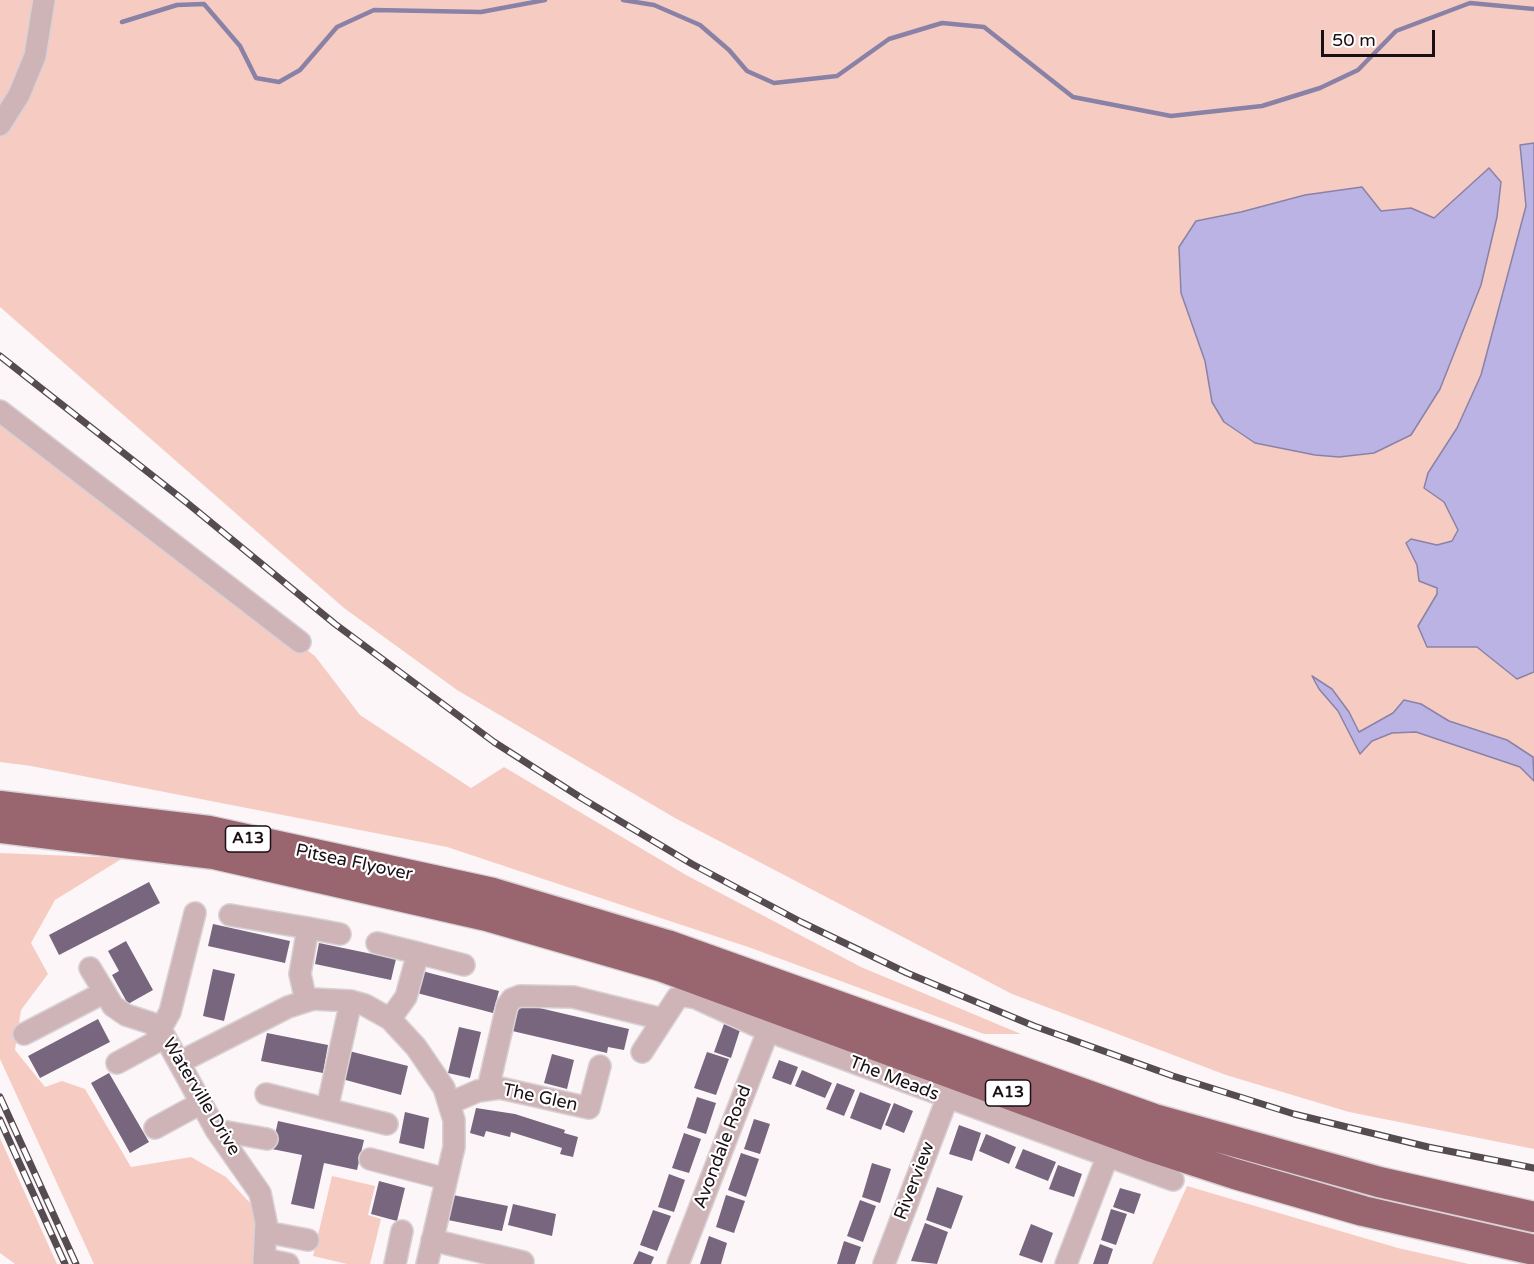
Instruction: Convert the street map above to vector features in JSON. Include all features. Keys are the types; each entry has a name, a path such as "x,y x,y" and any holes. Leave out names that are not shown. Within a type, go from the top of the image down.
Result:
{"highway":[{"name":"A13","path":"0,793 209,831"},
{"name":"Pitsea Flyover","path":"0,807 209,831 490,905"},
{"name":"Pitsea Flyover","path":"0,830 31,831 214,854 490,905"},
{"name":"A13","path":"490,905 667,945 1154,1119 1379,1182 1534,1217"},
{"name":"A13","path":"490,905 694,977 1070,1117 1235,1174 1363,1211 1534,1250"}],"street":[{"path":"0,125 19,95 34,56 44,0"},
{"path":"0,411 300,642"},
{"path":"117,1063 163,1034 195,913"},
{"path":"230,915 340,934"},
{"path":"306,1001 300,974 308,928"},
{"path":"377,943 464,965"},
{"path":"390,1019 406,996 418,953"},
{"name":"Waterville Drive","path":"90,968 103,993 119,1011 151,1023 163,1034 216,1130 260,1193 266,1232 264,1262"},
{"path":"24,1034 103,993"},
{"path":"490,1080 507,1006 512,999 520,996 573,998 662,1019"},
{"name":"The Meads","path":"642,1052 677,998 685,996 696,998 768,1031 947,1099 1173,1180"},
{"path":"180,1062 288,1007 306,1001 323,998 351,1001 371,1008 390,1019 402,1029 430,1066 450,1103 454,1134 427,1264"},
{"path":"327,1109 351,1001"},
{"name":"Avondale Road","path":"678,1264 768,1031"},
{"name":"The Glen","path":"450,1103 478,1091 500,1088 589,1108 600,1066"},
{"path":"266,1094 387,1124"},
{"name":"Riverview","path":"884,1264 947,1099"},
{"path":"154,1128 201,1103"},
{"path":"216,1130 267,1139"},
{"path":"1066,1264 1108,1155"},
{"path":"370,1159 446,1179"},
{"path":"394,1264 402,1231"},
{"path":"266,1232 308,1240"},
{"path":"432,1240 523,1262"},
{"path":"264,1262 288,1264"}],"shaded area":[{"path":"0,0 1534,0 1534,1149 1349,1112 1226,1075 1012,994 675,818 457,690 344,608 0,307"},
{"path":"1534,143 1534,672 1517,679 1477,647 1427,647 1418,626 1437,594 1437,588 1419,581 1417,565 1406,543 1411,539 1437,545 1452,541 1458,530 1444,502 1424,488 1428,473 1457,428 1481,375 1526,206 1520,145"},
{"path":"1489,168 1501,182 1497,217 1481,285 1440,389 1411,435 1374,453 1339,457 1315,455 1255,443 1224,422 1212,402 1205,361 1181,293 1179,247 1196,221 1305,195 1362,187 1381,211 1411,208 1434,218"},
{"path":"0,419 147,535 315,656 360,715 471,788 504,767 686,875 861,967 1021,1034 984,1034 751,948 447,847 31,766 0,762"},
{"path":"1312,676 1332,689 1349,712 1359,732 1393,713 1404,700 1421,704 1449,721 1507,740 1533,757 1534,781 1520,767 1416,732 1392,733 1372,741 1360,754 1338,711 1319,689"},
{"path":"0,853 123,858 55,900 31,943 48,974 21,1010 15,1050 45,1087 62,1081 85,1089 131,1167 191,1157 226,1177 251,1204 257,1231 256,1264 94,1264 0,1059"},
{"path":"0,1138 57,1264 15,1264 0,1253"},
{"path":"332,1176 375,1186 368,1215 381,1219 370,1264 347,1264 313,1256"},
{"path":"1187,1186 1398,1248 1469,1264 1152,1264"}],"building":[{"path":"149,882 160,903 59,955 49,935"},
{"path":"213,924 290,941 285,963 208,946"},
{"path":"126,941 153,990 128,1004 112,975 119,971 108,951"},
{"path":"319,943 396,959 391,980 315,964"},
{"path":"213,969 235,974 224,1021 203,1016"},
{"path":"422,971 499,991 493,1013 417,993"},
{"path":"514,1002 629,1029 624,1050 608,1047 607,1053 508,1030"},
{"path":"98,1019 110,1042 40,1078 28,1056"},
{"path":"724,1024 740,1030 731,1058 714,1052"},
{"path":"459,1027 481,1032 470,1078 448,1073"},
{"path":"267,1033 328,1045 323,1073 261,1061"},
{"path":"349,1051 408,1066 401,1095 342,1079"},
{"path":"707,1052 729,1059 716,1095 694,1088"},
{"path":"552,1054 574,1060 567,1089 544,1083"},
{"path":"779,1060 798,1067 791,1085 772,1078"},
{"path":"802,1070 832,1083 825,1098 795,1086"},
{"path":"109,1073 149,1142 130,1153 91,1083"},
{"path":"837,1083 855,1090 844,1116 826,1109"},
{"path":"860,1092 891,1104 881,1130 850,1118"},
{"path":"697,1097 716,1103 706,1134 687,1128"},
{"path":"894,1103 913,1111 904,1133 885,1125"},
{"path":"476,1108 515,1114 565,1130 564,1133 578,1137 573,1157 560,1154 562,1148 511,1132 510,1137 486,1131 484,1137 470,1133"},
{"path":"405,1112 429,1118 424,1149 399,1143"},
{"path":"754,1119 770,1124 760,1154 744,1149"},
{"path":"278,1121 364,1140 357,1170 324,1163 314,1209 291,1204 302,1155 272,1149"},
{"path":"959,1125 981,1133 972,1161 949,1154"},
{"path":"684,1133 701,1139 689,1173 672,1168"},
{"path":"986,1134 1016,1147 1009,1164 979,1151"},
{"path":"1023,1149 1056,1162 1048,1181 1015,1168"},
{"path":"741,1153 759,1159 746,1197 728,1190"},
{"path":"872,1163 891,1169 880,1203 862,1197"},
{"path":"1058,1165 1082,1174 1074,1197 1049,1189"},
{"path":"669,1174 685,1180 674,1212 658,1207"},
{"path":"379,1181 405,1188 397,1221 371,1214"},
{"path":"937,1187 963,1196 951,1229 926,1220"},
{"path":"1120,1188 1141,1194 1134,1214 1113,1207"},
{"path":"453,1195 508,1206 502,1231 448,1220"},
{"path":"726,1195 745,1201 734,1233 716,1227"},
{"path":"860,1200 876,1206 863,1242 847,1236"},
{"path":"513,1204 556,1214 552,1236 508,1225"},
{"path":"1111,1209 1127,1214 1116,1245 1101,1240"},
{"path":"653,1210 671,1216 657,1251 640,1245"},
{"path":"925,1223 948,1232 937,1264 911,1261"},
{"path":"1031,1224 1053,1233 1042,1263 1019,1255"},
{"path":"709,1236 727,1243 721,1264 700,1264"},
{"path":"844,1241 861,1247 855,1264 837,1264"},
{"path":"1100,1244 1113,1249 1108,1264 1093,1264"},
{"path":"639,1251 654,1257 651,1264 633,1264"}],"waterway":[{"path":"122,22 177,5 204,4 240,46 256,78 279,82 300,70 337,27 374,10 481,12 545,0"},
{"path":"623,0 654,5 700,25 729,50 747,71 774,83 837,76 889,39 942,23 984,27 1073,97 1171,116 1262,106 1320,88 1358,70 1396,31 1470,3 1534,9"}],"railway":[{"path":"0,356 186,502 335,624 494,742 583,799 692,864 801,922 907,973 1034,1026 1173,1076 1294,1114 1428,1147 1534,1168"},
{"path":"0,1097 76,1264"},
{"path":"0,1120 65,1264"}]}
